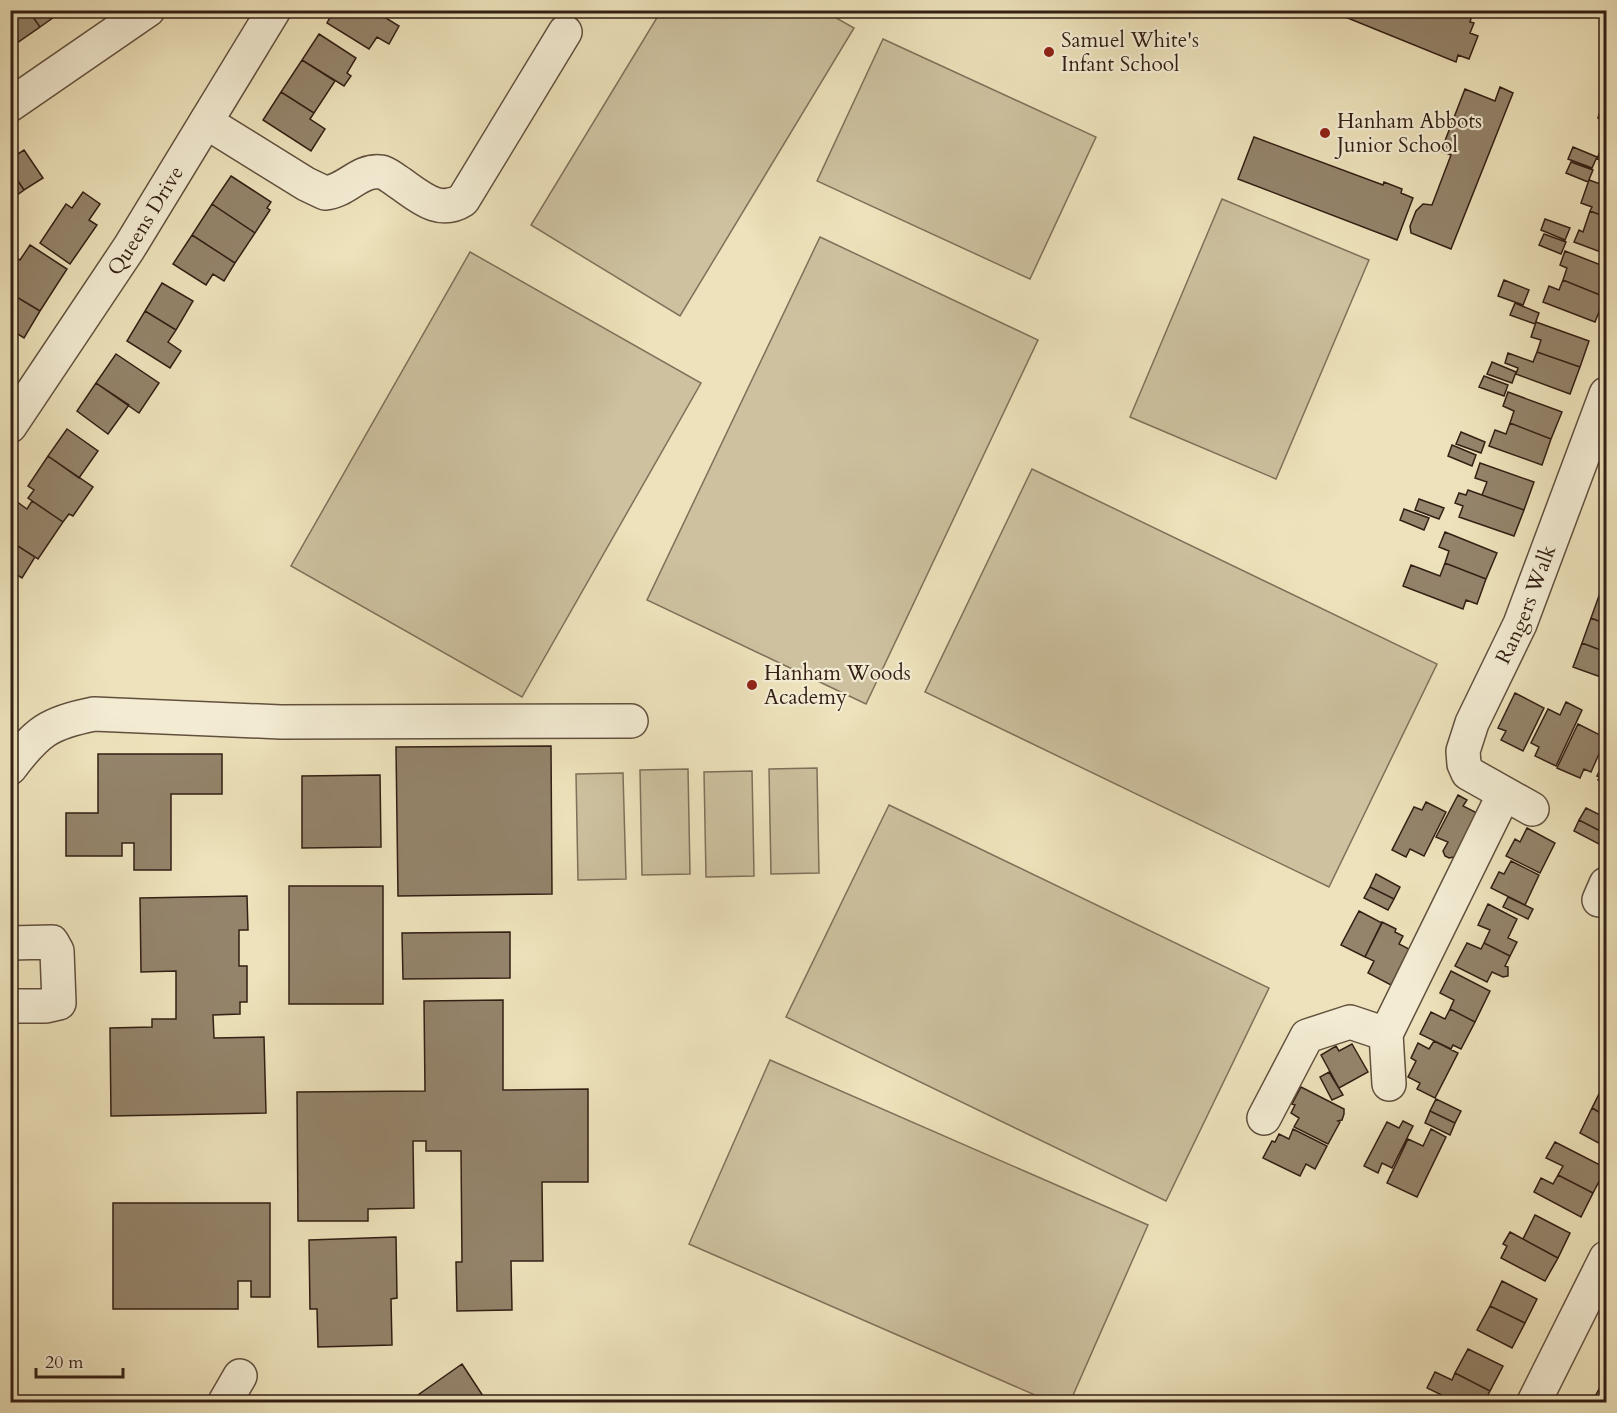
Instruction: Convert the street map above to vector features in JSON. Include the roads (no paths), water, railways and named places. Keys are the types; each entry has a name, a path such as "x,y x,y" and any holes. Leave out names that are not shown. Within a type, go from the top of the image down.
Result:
{"street":[{"path":"10,105 148,10"},
{"name":"Queens Drive","path":"10,426 129,248 274,10"},
{"path":"206,122 306,184 326,193 344,187 362,175 371,172 384,173 429,202 442,207 454,205 463,200 565,32"},
{"name":"Rangers Walk","path":"1389,1084 1386,1034 1518,801 1468,773 1464,764 1463,751 1472,723 1521,624 1606,394"},
{"path":"10,768 31,741 51,727 72,718 94,714 281,722 631,721"},
{"path":"10,943 52,942 57,951 59,1003 46,1006 10,1006"},
{"path":"1264,1118 1307,1036 1350,1022 1386,1034"},
{"path":"1534,1402 1606,1258"}],"place":[{"name":"Samuel White's Infant School","path":"1049,52"},
{"name":"Hanham Abbots Junior School","path":"1325,133"},
{"name":"Hanham Woods Academy","path":"752,685"}]}
